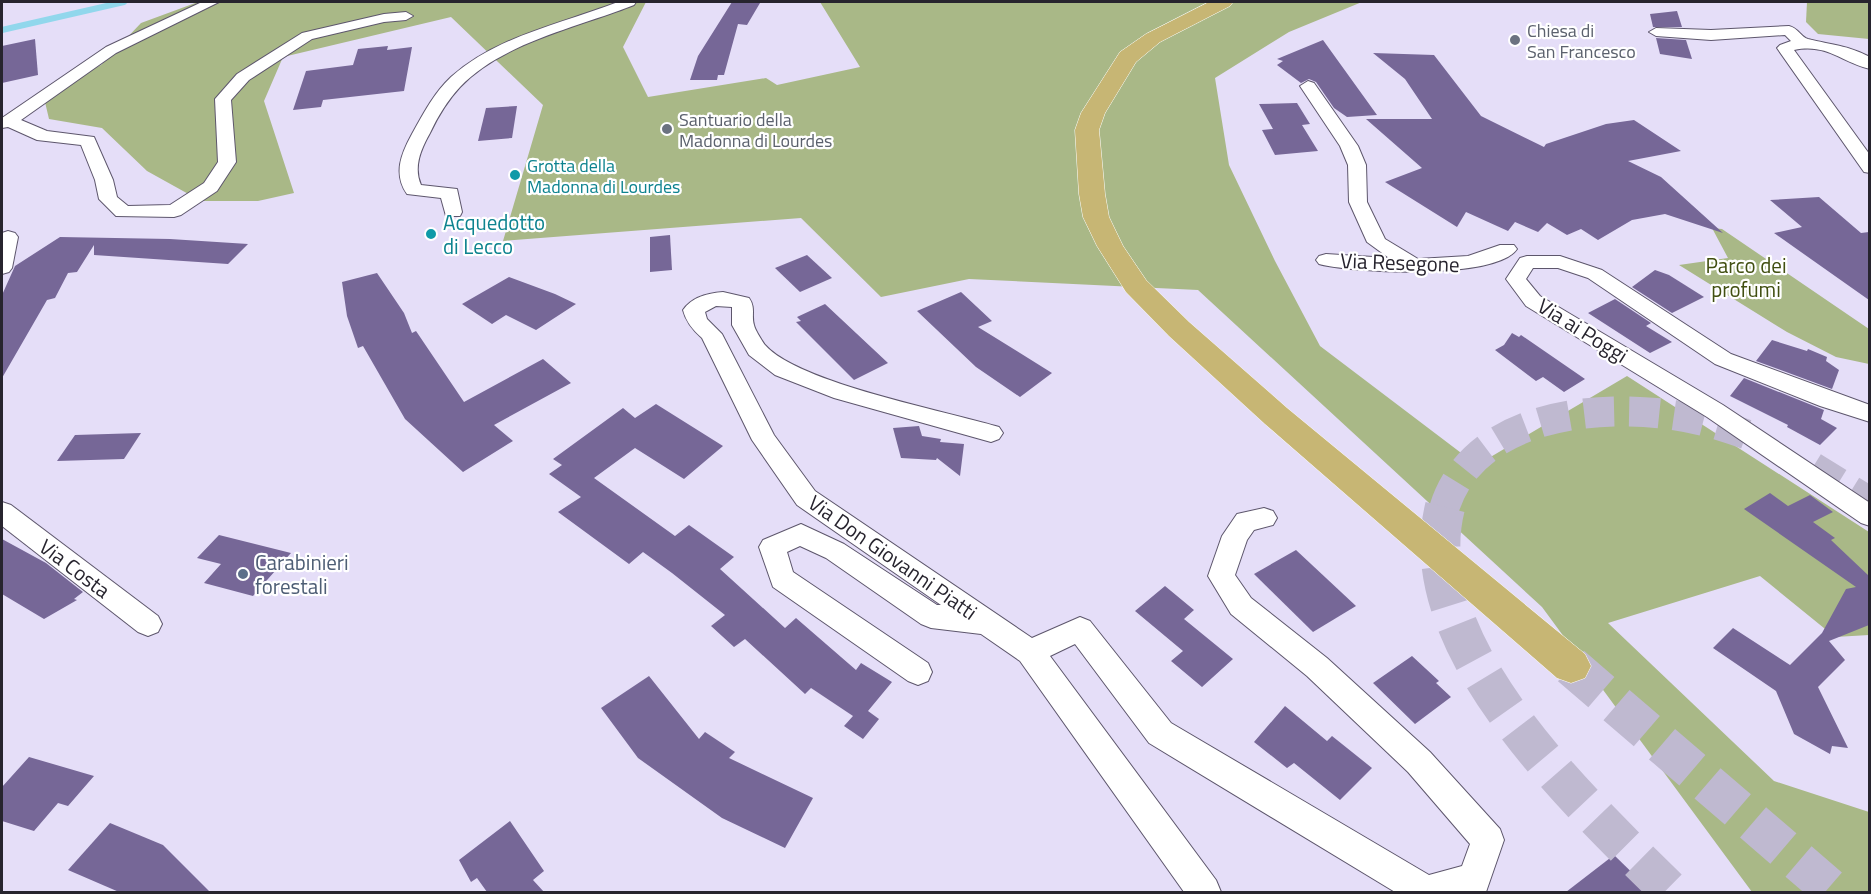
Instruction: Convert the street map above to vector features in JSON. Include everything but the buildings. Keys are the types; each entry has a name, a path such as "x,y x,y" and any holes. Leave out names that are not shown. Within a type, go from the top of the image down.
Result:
{"highway":[{"path":"1223,2 1153,38 1128,57 1093,113 1087,130 1092,195 1096,217 1110,246 1136,286 1179,329 1276,416 1571,666"}],"street":[{"path":"5,122 111,50 211,2"},
{"path":"453,212 450,193 414,190 406,176 409,160 425,119 437,100 451,85 493,54 522,39 629,2"},
{"path":"5,122 44,136 88,141 104,180 108,199 123,212 174,212 211,187 227,162 223,99 243,77 307,36 384,18 406,16"},
{"path":"1656,32 1795,36 1823,44 1869,64"},
{"path":"1795,36 1785,48 1869,168"},
{"path":"1308,86 1348,146 1357,165 1358,202 1377,242 1412,264"},
{"path":"2,268 8,237"},
{"name":"Via Resegone","path":"1326,260 1471,264 1501,253 1523,269"},
{"name":"Via ai Poggi","path":"1869,414 1723,359 1595,274 1560,262 1527,262 1516,279 1533,301 1715,411 1869,516"},
{"name":"Via Don Giovanni Piatti","path":"991,433 842,392 783,370 757,350 743,325 744,312 741,303 716,298 701,303 694,310 695,318 701,327 711,334 764,440 806,498 1030,652 1204,892"},
{"name":"Via Costa","path":"2,512 148,624"},
{"path":"1030,652 1080,628 1160,733 1427,892 1474,880 1488,840 1419,762 1317,667 1241,606 1221,576 1235,536 1246,521 1264,518"},
{"name":"Via Don Giovanni Piatti","path":"918,672 782,579 772,547 801,534 836,551 931,616 988,623"}],"green space":[{"path":"198,2 646,2 623,47 648,97 766,78 777,85 860,67 820,2 1362,2 1289,32 1215,78 1229,165 1275,261 1320,346 1477,465 1627,376 1869,532 1869,635 1835,637 1760,576 1608,623 1774,781 1869,812 1869,892 1752,892 1542,607 1198,290 969,279 881,297 801,218 503,241 543,105 451,17 283,57 264,101 294,193 258,201 201,201 147,171 102,128 49,119 45,102 62,84 101,65 141,23"},
{"path":"1807,2 1869,2 1869,39 1818,34 1806,22"},
{"name":"Parco dei profumi","path":"1712,228 1722,229 1869,329 1869,364 1836,357 1787,332 1679,265 1728,258"}],"waterway":[{"path":"2,30 124,2"}],"tunnel":[{"path":"1444,509 1459,478 1480,454 1507,436 1538,423 1572,415 1607,412 1673,415 1715,424 1756,438"},
{"path":"1813,467 1870,502"},
{"path":"1445,507 1441,560 1453,613 1478,667 1512,719 1551,768 1593,814 1671,892"},
{"path":"1571,666 1834,892"}],"place":[{"name":"Chiesa di San Francesco","path":"1515,40"},
{"name":"Santuario della Madonna di Lourdes","path":"667,129"},
{"name":"Grotta della Madonna di Lourdes","path":"515,175"},
{"name":"Acquedotto di Lecco","path":"431,234"},
{"name":"Carabinieri forestali","path":"243,574"}]}
